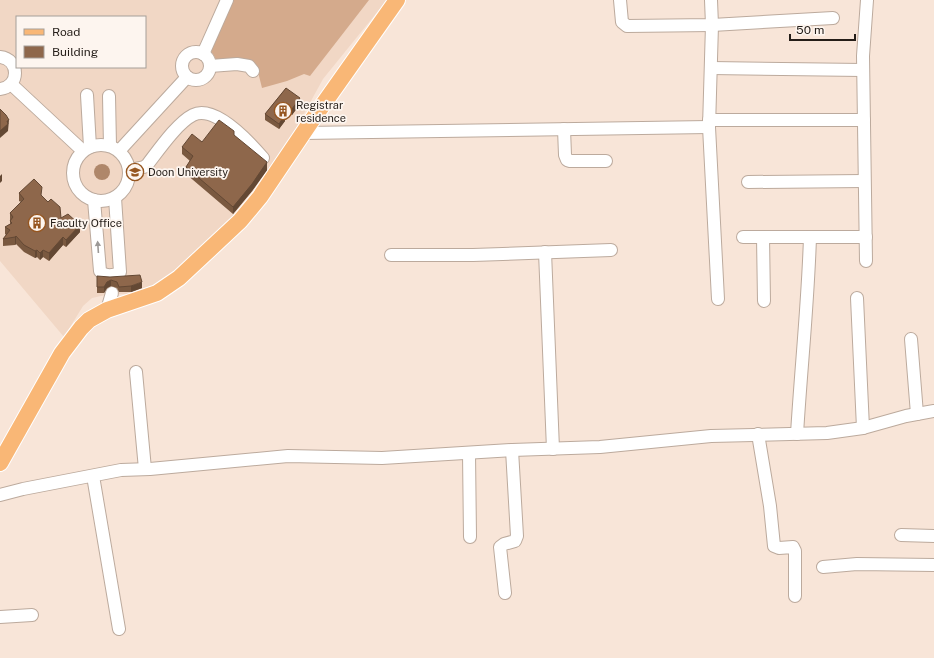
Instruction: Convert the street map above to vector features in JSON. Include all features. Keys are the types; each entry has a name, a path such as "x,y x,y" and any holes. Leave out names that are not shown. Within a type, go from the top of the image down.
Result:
{"main road":[{"path":"0,463 62,353 81,328 89,320 107,310 158,293 178,278 240,221 260,198 303,133 397,0"}],"street":[{"path":"203,54 227,0"},
{"path":"620,0 622,22 627,26 712,25 833,18"},
{"path":"711,0 712,25 709,124 718,299"},
{"path":"866,262 863,70 864,26 867,0"},
{"path":"194,52 203,54 207,57 210,66 207,75 204,78 195,80 187,77 182,69 183,60 190,53 194,52"},
{"path":"0,57 8,60 14,67 15,76 5,87 87,149"},
{"path":"210,66 238,64 249,66 253,71"},
{"path":"711,68 863,70"},
{"path":"115,148 187,77"},
{"path":"87,94 87,149"},
{"path":"109,96 115,148"},
{"path":"130,170 147,165 161,146 183,123 193,115 199,113 217,117 230,125 264,158"},
{"path":"303,133 564,129 864,120"},
{"path":"564,129 565,155 567,160 606,161"},
{"path":"101,144 115,148 126,160 130,170 129,181 124,190 115,198 109,200 94,200 88,198 79,190 73,173 76,160 87,149 101,144"},
{"path":"748,182 864,181"},
{"path":"107,310 112,283 120,272 115,198"},
{"path":"94,200 100,271 112,283"},
{"path":"743,236 866,237"},
{"path":"763,236 764,301"},
{"path":"797,434 808,298 810,237"},
{"path":"391,255 473,255 611,250"},
{"path":"545,252 553,449"},
{"path":"857,298 863,428"},
{"path":"910,339 917,414"},
{"path":"136,372 145,469"},
{"path":"0,495 23,489 121,470 288,456 382,458 512,450 600,447 711,436 827,433 863,428 917,414 934,412"},
{"path":"758,434 770,506 774,546 779,548 795,548 795,596"},
{"path":"505,593 500,547 504,544 515,541 517,536 512,450"},
{"path":"469,453 470,537"},
{"path":"93,476 119,629"},
{"path":"901,535 934,536"},
{"path":"823,567 857,564 934,565"},
{"path":"0,617 32,615"}],"shaded area":[{"name":"Doon University","path":"0,0 387,0 323,79 283,152 240,212 175,275 162,280 139,294 110,294 92,298 83,306 64,337 0,261"},
{"path":"231,0 369,0 310,76 304,74 287,81 262,88 258,72 217,61 210,49"},
{"path":"102,164 108,166 110,172 108,178 102,180 96,178 94,172 96,166"}],"building":[{"name":"Registrar residence","path":"286,88 300,98 292,109 284,104 285,115 279,124 265,114"},
{"path":"0,109 9,120 7,121 8,124 0,131"},
{"path":"219,120 234,131 234,135 267,162 252,184 233,207 186,167 193,156 182,147 192,134 202,142"},
{"name":"Faculty Office","path":"34,179 42,187 41,195 48,202 51,199 60,207 61,218 68,214 80,225 66,240 63,237 49,253 43,250 40,253 37,250 35,251 24,245 16,236 3,239 10,230 5,227 12,223 10,221 13,217 10,213 24,199 19,193"},
{"path":"140,275 142,282 131,286 119,287 117,282 111,280 107,282 104,287 97,287 97,276 110,277"}],"place":[{"name":"Registrar residence","path":"283,111"},
{"name":"Doon University","path":"135,172"},
{"name":"Faculty Office","path":"37,223"}]}
